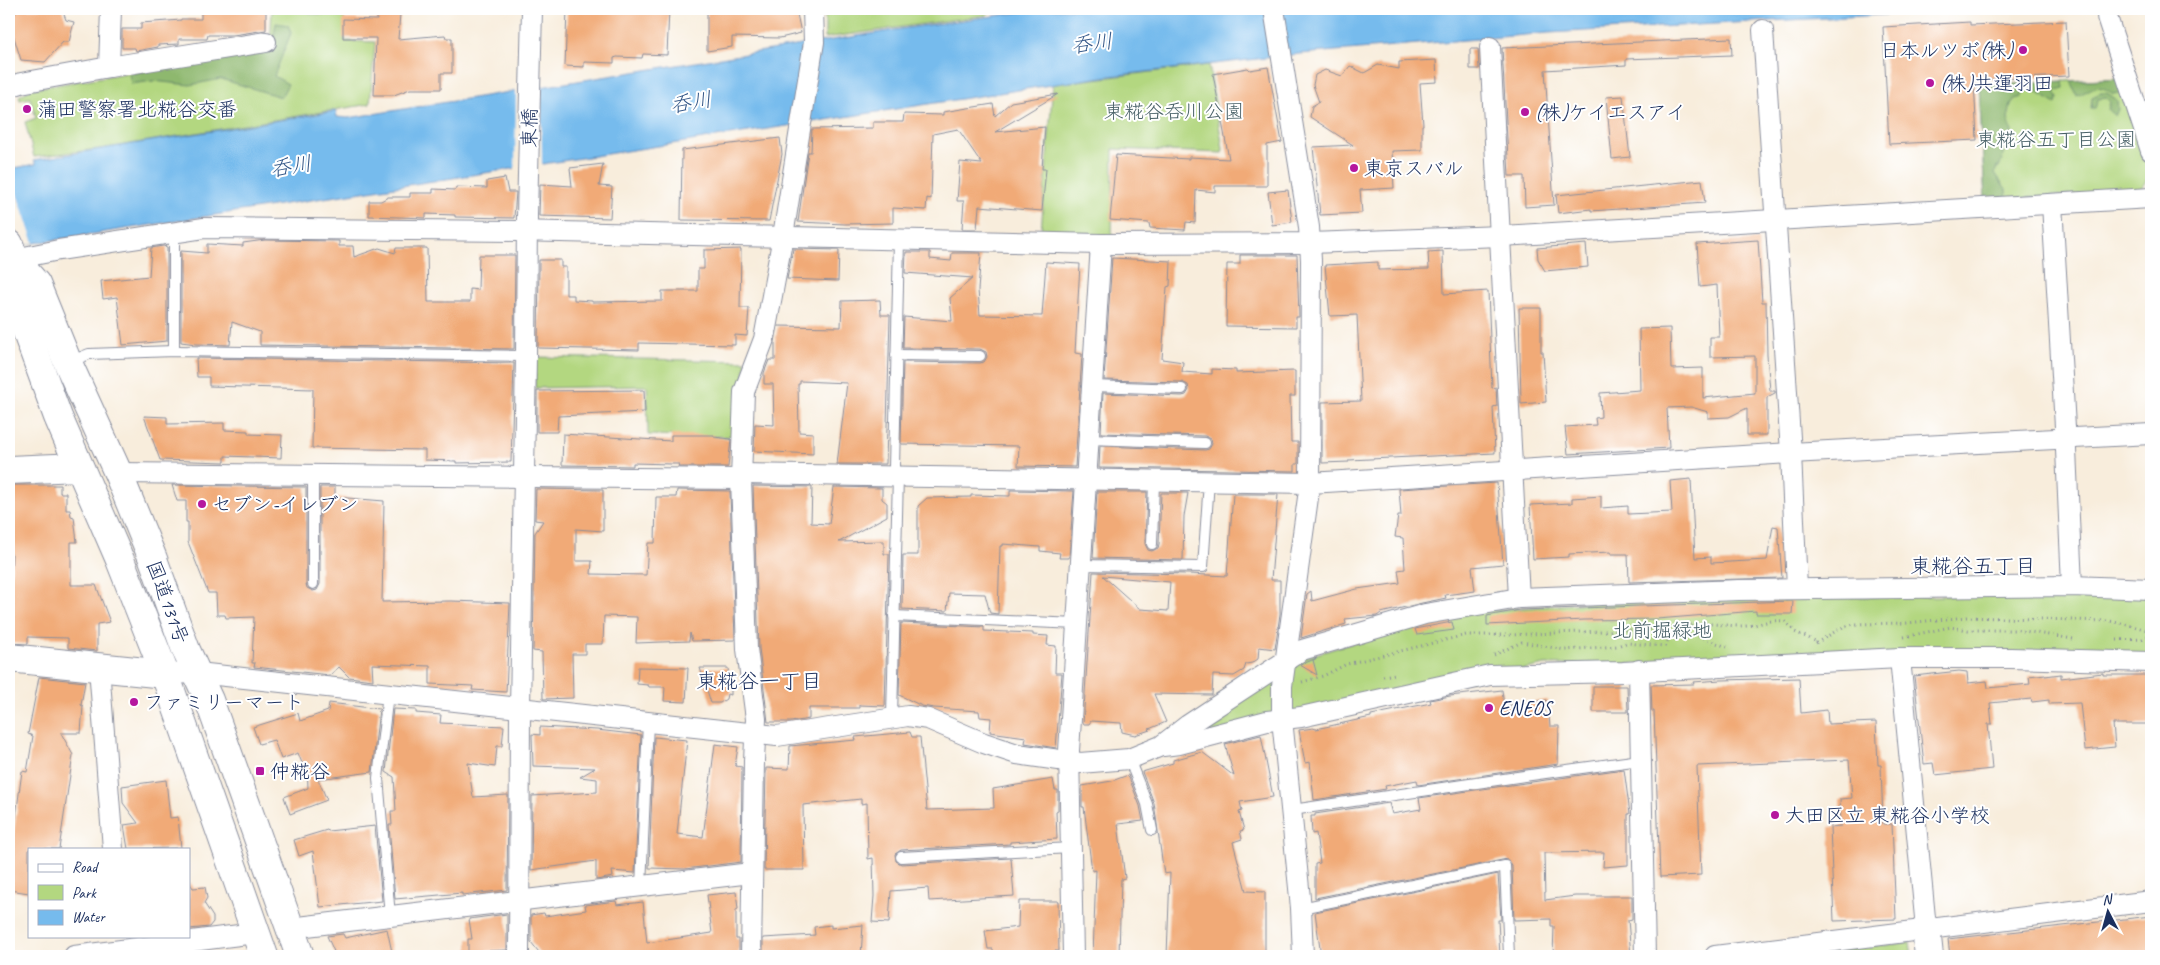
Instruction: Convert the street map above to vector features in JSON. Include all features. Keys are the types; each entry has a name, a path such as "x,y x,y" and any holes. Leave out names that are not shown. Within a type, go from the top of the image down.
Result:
{"main road":[{"name":"国道131号","path":"11,250 36,284 68,363 118,473 153,559 186,650 198,673 300,956"},
{"name":"国道131号","path":"11,250 12,292 58,418 120,560 166,674 260,945"},
{"path":"9,470 79,467"},
{"path":"9,658 166,674"},
{"path":"1926,928 1929,956"}],"street":[{"path":"109,67 110,9"},
{"name":"東橋","path":"519,956 520,708 532,9"},
{"path":"751,956 751,873 754,733 756,718 747,649 741,477 744,392 764,339 783,236 814,42 813,9"},
{"path":"1274,9 1310,243 1310,483 1282,686 1282,719 1301,908 1303,956"},
{"path":"2107,17 2151,151"},
{"path":"1763,30 1797,589"},
{"path":"9,87 21,83 109,67 266,42"},
{"path":"1490,48 1519,598"},
{"path":"11,250 59,250 204,228 783,236 1101,244 1310,243 1501,236 2151,198"},
{"path":"2052,204 2072,586"},
{"path":"1073,956 1068,762 1101,244"},
{"path":"118,473 524,478 898,476 1310,483 1790,453 2151,434"},
{"path":"166,674 198,673 777,736 908,716 928,719 984,743 1017,754 1080,763 1129,759 1161,746 1188,725 1302,650 1425,614 1519,598 1797,589 2072,586 2151,589"},
{"path":"1161,746 1179,744 1267,721 1300,717 1490,675 1639,670 1900,649 2010,658 2151,662"},
{"path":"1900,649 1926,928"},
{"path":"99,667 114,848"},
{"path":"1639,670 1644,956"},
{"path":"290,928 751,873"},
{"path":"1715,956 2151,901"},
{"path":"74,956 122,948 260,945"}],"lane":[{"path":"174,234 174,351"},
{"path":"892,717 898,476 894,468 899,239"},
{"path":"68,363 89,354 174,351 526,356"},
{"path":"896,355 980,356"},
{"path":"1092,386 1182,389"},
{"path":"1088,439 1205,443"},
{"path":"313,475 313,584"},
{"path":"1152,544 1154,481"},
{"path":"1080,565 1203,567 1208,481"},
{"path":"894,616 1077,624"},
{"path":"388,694 378,778 390,916"},
{"path":"641,887 648,722"},
{"path":"1129,759 1147,804 1152,830"},
{"path":"1292,810 1640,760"},
{"path":"901,857 1071,848"},
{"path":"1301,908 1505,866 1510,956"}],"path":[{"path":"1811,646 1849,625 1907,623 1967,617 2109,621 2124,623 2132,628 2151,633"},
{"path":"1493,655 1522,642 1565,650 1617,646 1626,643 1665,646 1669,637 1686,626 1698,624 1746,626 1774,620 1785,621 1802,637 1812,641 1831,641"},
{"path":"1900,649 1950,627 1968,630 2018,630 2075,639"},
{"path":"1282,686 1323,676 1347,664 1466,635 1676,628 1691,632 1729,648"},
{"path":"2116,640 2142,639 2151,633"},
{"path":"1383,676 1402,673"}],"green space":[{"path":"272,9 309,9 310,14 344,15 345,41 375,42 370,104 106,148 34,157 25,122 36,118 30,98 20,100 19,96 31,89 270,49"},
{"path":"825,9 993,9 987,15 825,38"},
{"path":"276,23 288,25 291,33 274,76 288,84 281,97 221,79 190,85 153,81 131,84 129,74 271,52"},
{"name":"東糀谷呑川公園","path":"1209,65 1223,149 1222,153 1113,149 1112,244 1040,243 1053,84"},
{"name":"東糀谷五丁目公園","path":"2119,78 2150,175 2139,191 1985,200 1979,86"},
{"path":"2119,78 2123,92 2113,94 2103,88 2095,88 2077,96 2071,81"},
{"path":"2063,81 2064,88 2055,91 2058,98 2056,104 2033,90 2023,91 2022,97 2015,99 2011,104 2008,119 2012,132 1999,168 1997,167 1995,173 2006,189 2006,199 1985,200 1979,86"},
{"path":"2101,93 2107,93 2117,100 2118,109 2115,116 2108,110 2110,102 2106,98 2098,99 2095,108 2091,108 2092,97"},
{"path":"535,357 746,361 736,437 648,435 647,386 535,388"},
{"name":"北前掘緑地","path":"2151,594 2151,655 1545,665 1182,740 1289,662 1455,613 1641,599"},
{"path":"1910,942 1912,956 1801,956"}],"water":[{"name":"呑川","path":"1043,9 1994,9 1548,33 1300,54 1102,77 9,247 9,169 36,164 34,160 336,111 337,117 348,118 907,28"}],"pier":[{"path":"541,85 542,166 515,170 516,89"},
{"path":"9,171 34,243 9,247"}],"building":[{"path":"19,9 62,9 66,20 74,22 69,42 63,42 45,62 21,60 9,21"},
{"path":"201,9 266,9 266,30 233,35 208,35 207,39 179,39 179,44 158,45 158,47 136,51 135,48 122,48 122,29 141,29 141,23 201,19"},
{"path":"377,9 395,9 395,14 400,14 398,39 445,35 446,38 452,38 452,73 441,73 441,89 410,89 394,95 374,95 376,38 343,38 343,19 377,20"},
{"path":"567,9 669,9 667,55 643,54 642,58 617,57 614,58 614,63 584,62 584,67 565,66"},
{"path":"707,9 769,9 769,14 796,9 801,33 780,38 732,37 732,47 707,51"},
{"name":"(株)共運羽田","path":"2066,21 2069,76 1974,80 1977,140 1889,144 1883,27 1970,22 1970,25"},
{"path":"1731,38 1732,55 1626,59 1626,65 1545,70 1554,205 1525,207 1524,176 1509,176 1502,48"},
{"path":"1470,49 1478,49 1479,69 1470,69"},
{"path":"1436,60 1437,82 1420,83 1423,125 1422,150 1392,151 1394,188 1360,190 1362,213 1320,215 1313,147 1353,145 1310,117 1312,106 1319,102 1313,85 1315,75 1325,70 1342,76 1350,66 1364,73 1378,65 1399,69 1399,62"},
{"path":"1268,67 1282,142 1267,145 1267,186 1215,186 1215,192 1196,190 1195,223 1186,222 1185,230 1150,228 1149,223 1110,220 1116,155 1229,159 1213,74 1248,68 1250,70"},
{"path":"1058,94 995,132 1045,127 1042,169 1046,169 1042,211 979,206 977,229 962,229 964,201 957,201 960,162 982,164 958,129 933,134 931,199 927,198 926,210 893,208 893,223 845,224 798,222 808,152 811,152 812,129 873,128 873,122 903,122 904,114 943,115 943,112 993,104 995,116 1011,102"},
{"path":"1623,96 1630,157 1612,159 1606,97"},
{"path":"780,138 782,154 769,221 681,220 682,150"},
{"path":"603,164 599,186 612,187 610,218 539,216 540,184 572,186 570,168"},
{"path":"505,178 508,192 516,192 514,218 455,217 455,215 426,214 426,218 369,216 369,201 381,201 388,197 410,197 410,193 433,193 433,189 455,190 456,187 487,188 487,181"},
{"path":"1702,180 1705,203 1591,211 1591,209 1558,213 1556,195"},
{"path":"1288,190 1292,222 1272,225 1268,192"},
{"path":"265,240 339,241 339,246 353,246 354,257 379,248 395,253 396,248 427,248 428,302 470,302 470,289 478,290 479,255 515,255 514,349 260,345 260,332 232,322 230,345 181,342 181,251 207,253 207,244 243,246 243,243"},
{"path":"1758,240 1762,302 1766,302 1770,391 1775,391 1775,393 1767,397 1767,435 1747,435 1747,408 1729,417 1708,418 1708,412 1691,407 1667,408 1669,448 1568,454 1565,427 1596,425 1595,418 1601,417 1600,393 1640,390 1639,329 1670,328 1671,369 1703,368 1703,398 1755,393 1755,356 1710,357 1710,337 1719,337 1717,285 1700,287 1697,244"},
{"path":"1586,244 1588,267 1545,271 1538,259 1537,248"},
{"path":"167,247 167,341 123,345 117,297 103,299 101,281 149,276 151,248"},
{"path":"741,249 740,308 749,308 747,336 735,335 735,345 639,343 639,350 538,348 539,260 561,260 561,267 566,267 566,295 574,295 574,300 592,302 662,301 662,291 698,291 698,269 704,269 704,250"},
{"path":"793,249 839,250 838,281 787,279"},
{"path":"1443,251 1444,294 1488,291 1492,388 1496,387 1497,406 1493,407 1495,453 1322,463 1322,402 1361,401 1357,315 1330,316 1325,265 1378,262 1378,270 1429,269 1428,252"},
{"path":"906,252 930,252 930,259 951,261 952,253 981,253 978,290 980,315 1042,316 1046,262 1080,264 1075,353 1082,354 1075,467 1018,466 1019,446 901,444 903,362 980,363 984,362 987,357 986,352 980,349 903,348 904,317 952,321 950,298 973,278 905,273"},
{"path":"1240,255 1297,255 1299,317 1296,317 1296,327 1226,326 1227,264 1240,264"},
{"path":"1112,258 1171,261 1170,286 1167,287 1162,359 1183,362 1182,372 1212,374 1212,369 1236,370 1236,373 1295,371 1295,396 1290,396 1291,442 1298,442 1298,464 1295,464 1295,471 1099,468 1100,446 1205,450 1209,449 1212,444 1211,439 1205,436 1101,433 1103,393 1182,396 1186,395 1189,390 1188,385 1182,382 1104,380"},
{"path":"880,300 881,315 890,315 886,464 837,464 847,383 800,381 800,384 798,384 799,432 813,433 813,454 754,451 755,424 774,425 773,384 764,384 764,373 769,360 775,360 775,342 778,326 841,327 842,301"},
{"path":"1519,308 1541,308 1541,352 1543,352 1546,402 1521,404"},
{"path":"196,358 514,363 511,462 456,463 456,461 425,460 425,450 312,448 313,389 209,386 209,377 197,377"},
{"path":"644,390 645,412 558,416 557,432 537,432 537,391"},
{"path":"144,416 167,417 167,424 224,423 224,430 248,431 248,434 282,435 281,458 225,456 225,462 160,460"},
{"path":"563,434 671,441 671,435 714,435 714,437 731,439 728,467 678,467 679,464 633,463 633,466 562,465"},
{"path":"1691,479 1695,558 1711,557 1711,563 1767,560 1773,526 1778,527 1782,578 1629,582 1628,554 1611,554 1611,552 1569,554 1569,557 1533,559 1530,505 1572,503 1572,498 1601,496 1601,508 1628,506 1628,514 1672,512 1670,481"},
{"path":"1497,483 1503,564 1472,567 1475,591 1445,595 1446,598 1381,613 1377,616 1345,619 1346,624 1301,638 1307,594 1311,591 1312,601 1357,589 1400,583 1398,570 1405,569 1403,538 1395,537 1398,516 1401,516 1399,489"},
{"path":"9,485 60,485 60,493 66,493 66,510 70,510 71,516 74,517 77,542 71,542 71,585 96,585 110,622 97,624 97,651 68,648 68,638 28,637 28,644 9,643 9,583 11,583 12,554 9,554"},
{"path":"172,485 306,487 306,584 307,588 313,591 317,590 320,584 320,487 335,487 335,497 384,501 382,602 451,601 510,603 506,692 472,690 473,686 430,684 430,666 372,664 373,680 349,677 339,667 330,675 254,667 255,663 252,663 254,617 226,618 225,615 217,615 216,593 208,593 188,542 186,501 177,501"},
{"path":"753,486 812,487 811,523 829,524 834,487 882,488 882,499 887,503 887,516 839,542 884,541 884,554 889,554 885,706 859,705 859,708 809,708 809,719 791,722 768,722 759,648"},
{"path":"536,489 603,490 603,531 576,529 576,561 592,561 591,574 646,575 648,543 655,543 656,497 676,497 677,490 730,491 735,640 692,641 690,633 689,641 636,643 637,617 604,616 603,644 585,644 585,654 572,654 573,698 543,699 542,652 533,651 535,533 543,521 535,520"},
{"path":"1010,490 1074,491 1069,558 1059,558 1060,553 1040,551 1040,547 1003,544 1003,546 1000,546 998,614 990,613 985,594 949,593 947,611 902,609 903,555 918,555 918,506 927,498 971,497 971,495 1010,496"},
{"path":"1097,492 1147,492 1145,544 1148,550 1152,551 1158,548 1159,544 1161,493 1188,493 1184,516 1183,560 1093,558"},
{"path":"1233,494 1278,494 1271,580 1280,580 1280,614 1275,649 1259,647 1258,659 1246,664 1244,670 1234,676 1213,675 1212,695 1154,694 1166,722 1150,730 1135,735 1122,732 1121,723 1091,721 1089,724 1083,724 1093,572 1227,576","holes":["1103,576 1170,582 1168,611 1140,609"]},
{"path":"1793,601 1792,614 1756,614 1756,611 1657,619 1584,620 1487,625 1487,616 1520,610"},
{"path":"1452,622 1454,630 1417,635 1415,629"},
{"path":"901,623 984,627 984,631 1033,633 1033,635 1048,636 1047,645 1056,646 1055,673 1062,673 1056,748 1025,743 1026,737 990,732 991,718 980,717 979,711 922,706 899,695"},
{"path":"1317,658 1313,660 1317,675 1300,665"},
{"path":"638,667 688,668 686,702 664,701 665,687 649,687 648,685 637,684"},
{"path":"700,668 728,668 729,680 731,681 731,695 727,694 726,699 720,703 711,703"},
{"path":"1959,671 1967,672 1968,683 1987,681 1988,688 2030,684 2029,676 2045,674 2045,676 2061,674 2061,678 2103,673 2103,675 2151,675 2151,724 2113,724 2115,747 2085,750 2080,703 2049,704 2049,700 2032,702 2031,699 1990,703 1992,724 1988,724 1992,769 1935,775 1933,763 1924,764 1914,676"},
{"path":"39,677 85,682 81,705 83,706 81,733 61,733 73,755 59,848 28,848 28,893 9,890 9,869 22,771 27,772 33,736 28,734"},
{"path":"1799,678 1801,713 1827,710 1828,724 1876,722 1878,765 1881,765 1883,824 1892,824 1896,919 1834,921 1830,827 1841,826 1840,799 1852,798 1849,760 1697,766 1701,875 1660,877 1654,711 1652,711 1651,685 1694,684 1693,682 1721,680"},
{"path":"1593,686 1627,686 1628,712 1593,712"},
{"path":"1502,690 1504,706 1547,700 1544,714 1549,716 1550,726 1559,726 1558,764 1418,785 1417,780 1385,786 1386,789 1314,800 1310,762 1305,763 1299,730 1316,729 1371,717 1371,715 1431,703 1430,700 1450,696"},
{"path":"329,703 379,709 372,772 318,779 327,800 290,814 284,797 308,788 307,764 302,763 298,753 281,759 274,740 259,744 253,727 298,713 300,721 328,711"},
{"path":"393,709 416,710 416,713 441,715 440,723 504,726 502,746 497,746 495,767 468,763 473,797 508,795 507,890 395,899 389,825 392,825 391,811 396,811 394,777 386,772"},
{"path":"540,727 597,730 641,735 635,873 612,871 613,877 596,880 596,861 531,870 532,796 597,792 597,779 580,777 595,768 533,766 532,734 540,735"},
{"path":"910,732 912,737 920,737 927,810 994,808 993,789 1053,779 1055,790 1058,790 1058,810 1056,811 1057,839 1010,842 1010,844 901,850 895,854 896,861 901,864 1011,858 1014,896 929,901 928,888 891,891 889,923 872,922 874,896 873,858 868,859 867,803 861,804 861,799 803,805 804,870 764,870 766,768 789,769 790,746 856,740 855,737"},
{"path":"1261,735 1273,797 1240,802 1242,811 1239,812 1244,830 1240,831 1242,839 1233,842 1246,891 1265,892 1265,956 1167,956 1170,873 1164,874 1154,803 1142,772 1173,763 1173,760 1202,752 1234,776 1225,744"},
{"path":"654,737 687,740 677,834 703,837 715,744 738,747 735,766 742,767 741,862 685,869 649,868"},
{"path":"1624,769 1630,814 1628,814 1628,865 1603,867 1604,852 1544,853 1545,900 1575,896 1632,896 1632,919 1628,920 1631,956 1553,956 1554,926 1551,926 1551,919 1514,920 1512,866 1507,859 1315,898 1315,864 1320,863 1316,833 1312,834 1311,816 1315,816 1315,814 1389,803 1392,814 1421,809 1419,798"},
{"path":"1128,775 1140,806 1143,821 1118,824 1125,878 1121,879 1119,956 1093,956 1096,870 1092,871 1084,807 1082,807 1082,786 1112,781"},
{"path":"166,780 170,818 178,817 181,848 128,848 124,825 138,823 123,803 122,786"},
{"path":"375,826 382,901 320,907 313,851 299,856 294,840 327,830"},
{"path":"1498,874 1501,920 1498,920 1500,956 1474,956 1473,953 1441,953 1442,956 1321,956 1315,912"},
{"path":"190,884 193,888 205,887 207,898 204,903 213,917 213,922 209,927 190,929"},
{"path":"736,892 738,909 736,910 736,939 739,939 739,956 542,956 531,942 531,915 544,913 545,916 586,910 585,905 616,901 617,905 643,902 647,943 712,933 707,895"},
{"path":"1019,901 1058,901 1059,951 1055,951 1056,956 993,956 993,949 988,949 985,931 1018,927"},
{"path":"507,914 507,950 486,951 486,956 468,956 468,939 472,939 469,919"},
{"path":"2151,916 2151,956 1950,956 1948,939"},
{"path":"831,925 831,928 863,925 861,956 763,956 763,938 815,935 814,927"},
{"path":"387,929 392,952 371,956 336,956 327,936 343,934 345,938"}],"place":[{"name":"日本ルツボ(株)","path":"2023,50"},
{"name":"(株)共運羽田","path":"1930,83"},
{"name":"蒲田警察署北糀谷交番","path":"27,109"},
{"name":"(株)ケイエスアイ","path":"1525,112"},
{"name":"東京スバル","path":"1354,168"},
{"name":"セブン-イレブン","path":"202,504"},
{"name":"ファミリーマート","path":"134,702"},
{"name":"ENEOS","path":"1489,708"},
{"name":"仲糀谷","path":"260,771"},
{"name":"大田区立 東糀谷小学校","path":"1775,815"}],"district":[{"name":"東糀谷五丁目","path":"1973,566"},
{"name":"東糀谷一丁目","path":"759,681"}]}
